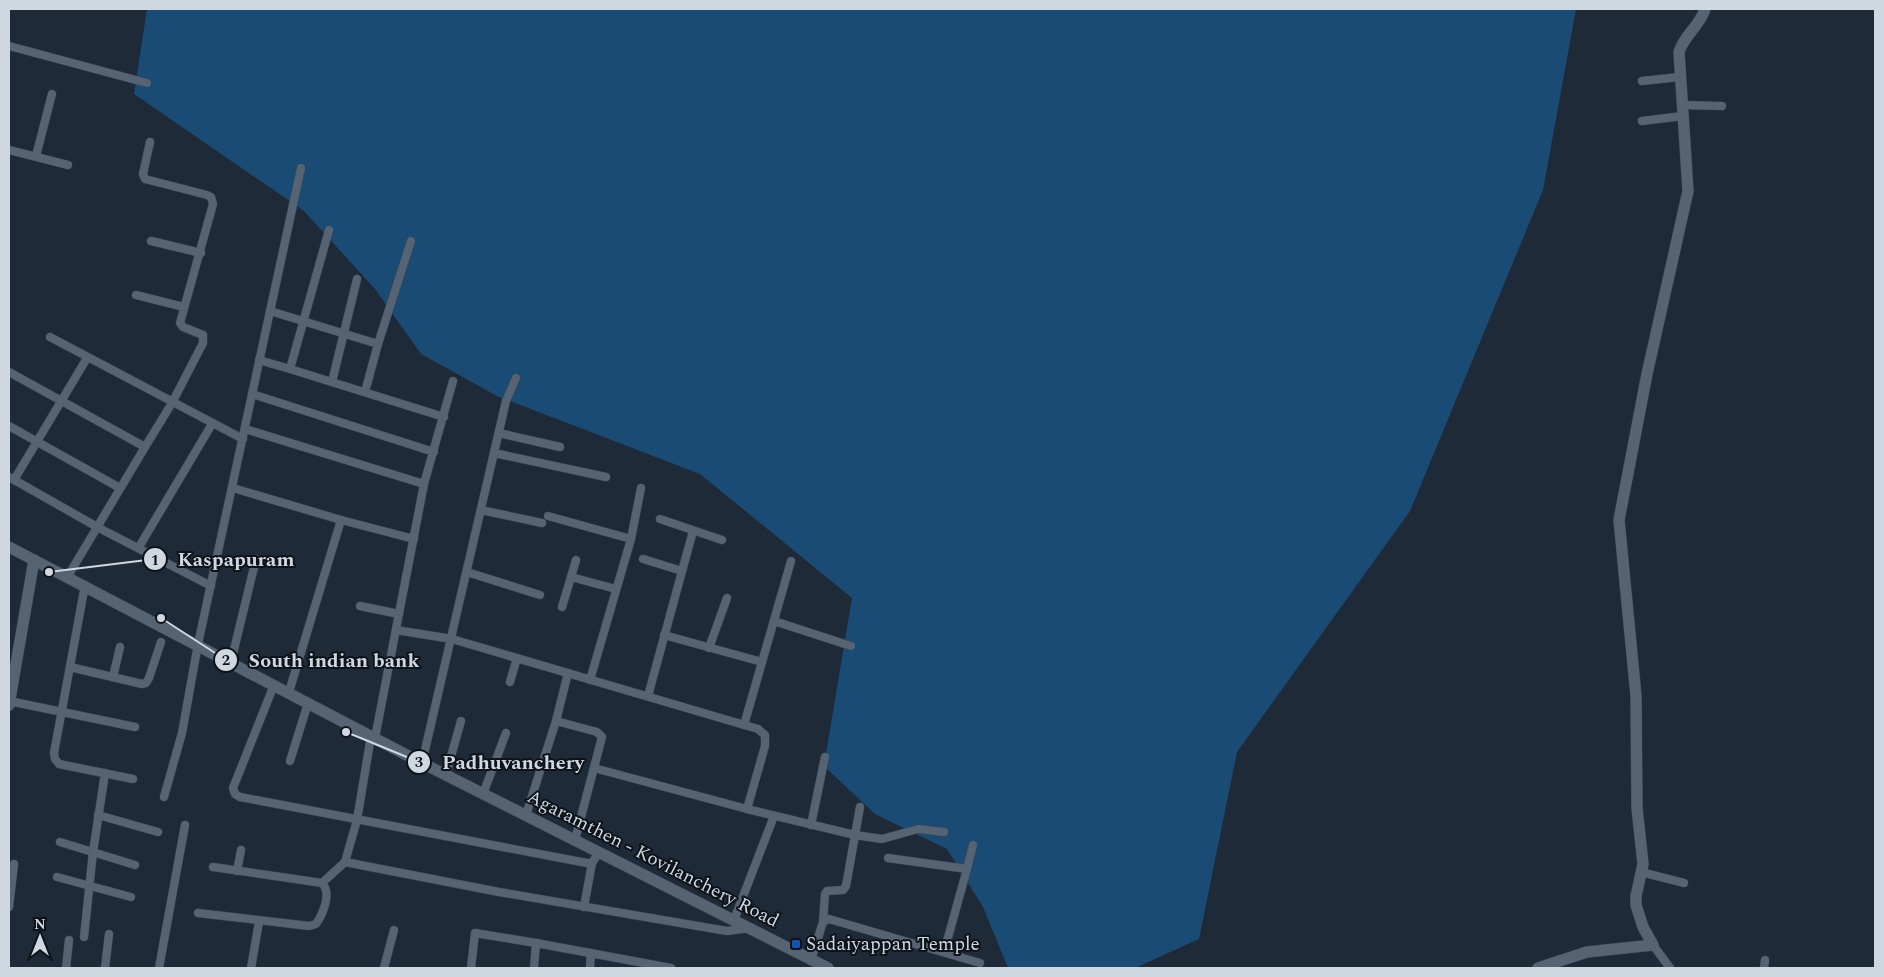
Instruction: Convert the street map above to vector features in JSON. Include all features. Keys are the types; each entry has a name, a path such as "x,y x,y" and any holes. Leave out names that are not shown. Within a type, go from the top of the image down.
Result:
{"street":[{"path":"1670,968 1653,945 1640,921 1636,906 1643,855 1637,808 1635,676 1619,514 1647,374 1688,191 1678,59 1680,46 1698,24 1705,9"},
{"path":"9,46 147,83"},
{"path":"1642,81 1679,76"},
{"path":"36,156 52,94"},
{"path":"1642,121 1682,110 1722,106"},
{"path":"68,576 99,528 120,488 172,403 204,338 200,333 183,327 180,323 201,253 213,208 213,200 207,195 145,180 143,174 150,142"},
{"path":"9,150 68,165"},
{"path":"164,797 182,733 198,644 301,168"},
{"path":"290,369 329,230"},
{"path":"151,240 201,253"},
{"path":"365,392 378,344 411,241"},
{"path":"332,382 357,279"},
{"path":"136,295 184,307"},
{"path":"270,311 303,323 378,344"},
{"path":"50,337 212,424 243,438"},
{"path":"87,358 37,442 11,479 99,528 139,547 211,586"},
{"path":"260,360 444,417"},
{"path":"9,372 145,447"},
{"path":"422,763 506,401 516,378"},
{"path":"322,883 345,862 357,820 424,484 453,381"},
{"path":"252,394 434,452"},
{"path":"139,547 212,424"},
{"path":"9,426 120,488"},
{"path":"245,429 424,484"},
{"path":"499,433 560,448"},
{"path":"494,454 606,477"},
{"path":"232,488 414,539"},
{"path":"590,680 631,539 642,488"},
{"path":"481,510 542,523"},
{"path":"548,516 631,539"},
{"path":"289,692 341,520"},
{"path":"660,520 722,540"},
{"path":"648,696 693,531"},
{"name":"Agaramthen - Kovilanchery Road","path":"9,547 68,576 422,763 750,928 825,968"},
{"path":"231,662 256,559"},
{"path":"643,559 682,570"},
{"path":"34,560 11,673 9,702 135,728"},
{"path":"562,607 576,560"},
{"path":"744,725 791,561"},
{"path":"467,572 540,595"},
{"path":"570,577 616,590"},
{"path":"85,585 54,753 55,759 59,764 133,779"},
{"path":"709,648 727,598"},
{"path":"360,606 399,614"},
{"path":"774,621 851,646"},
{"path":"396,630 452,639 758,729 764,735 765,746 747,809"},
{"path":"664,635 762,662"},
{"path":"70,667 142,684 146,683 162,642"},
{"path":"113,677 120,647"},
{"path":"510,682 516,658"},
{"path":"526,815 556,721 568,673"},
{"path":"274,685 233,788 235,794 240,797 592,863"},
{"path":"290,761 308,703"},
{"path":"446,774 461,721"},
{"path":"556,721 600,734 601,742 575,840"},
{"path":"484,794 506,733"},
{"path":"811,824 824,757"},
{"path":"594,768 774,816 855,835 882,839 918,829 944,832"},
{"path":"84,937 92,852 105,773"},
{"path":"811,960 823,922 824,894 827,891 843,890 846,886 860,807"},
{"path":"98,815 158,832"},
{"path":"734,920 774,816"},
{"path":"159,968 185,825"},
{"path":"60,842 134,865"},
{"path":"944,952 973,845"},
{"path":"237,871 241,850"},
{"path":"584,906 592,863 599,852"},
{"path":"888,858 967,869"},
{"path":"345,862 726,931 750,928"},
{"path":"9,907 14,864"},
{"path":"213,867 322,883"},
{"path":"1641,872 1684,883"},
{"path":"57,877 131,897"},
{"path":"198,913 259,922 309,926 316,924 328,893 322,883"},
{"path":"823,922 832,920 980,963"},
{"path":"251,968 259,922"},
{"path":"384,968 394,930"},
{"path":"471,968 475,933 591,953 647,966 671,968"},
{"path":"105,968 110,934"},
{"path":"66,968 69,940"},
{"path":"534,968 536,943"},
{"path":"1538,968 1587,952 1653,945"},
{"path":"590,968 591,953"}],"water":[{"path":"147,9 1576,9 1543,190 1410,511 1237,752 1199,939 1135,968 1008,968 983,907 947,849 875,814 824,766 852,598 700,474 497,396 421,354 375,289 304,211 134,94"}],"place":[{"name":"Kaspapuram","path":"49,572"},
{"name":"South indian bank","path":"161,618"},
{"name":"Padhuvanchery","path":"346,732"},
{"name":"Sadaiyappan Temple","path":"796,944"}]}
